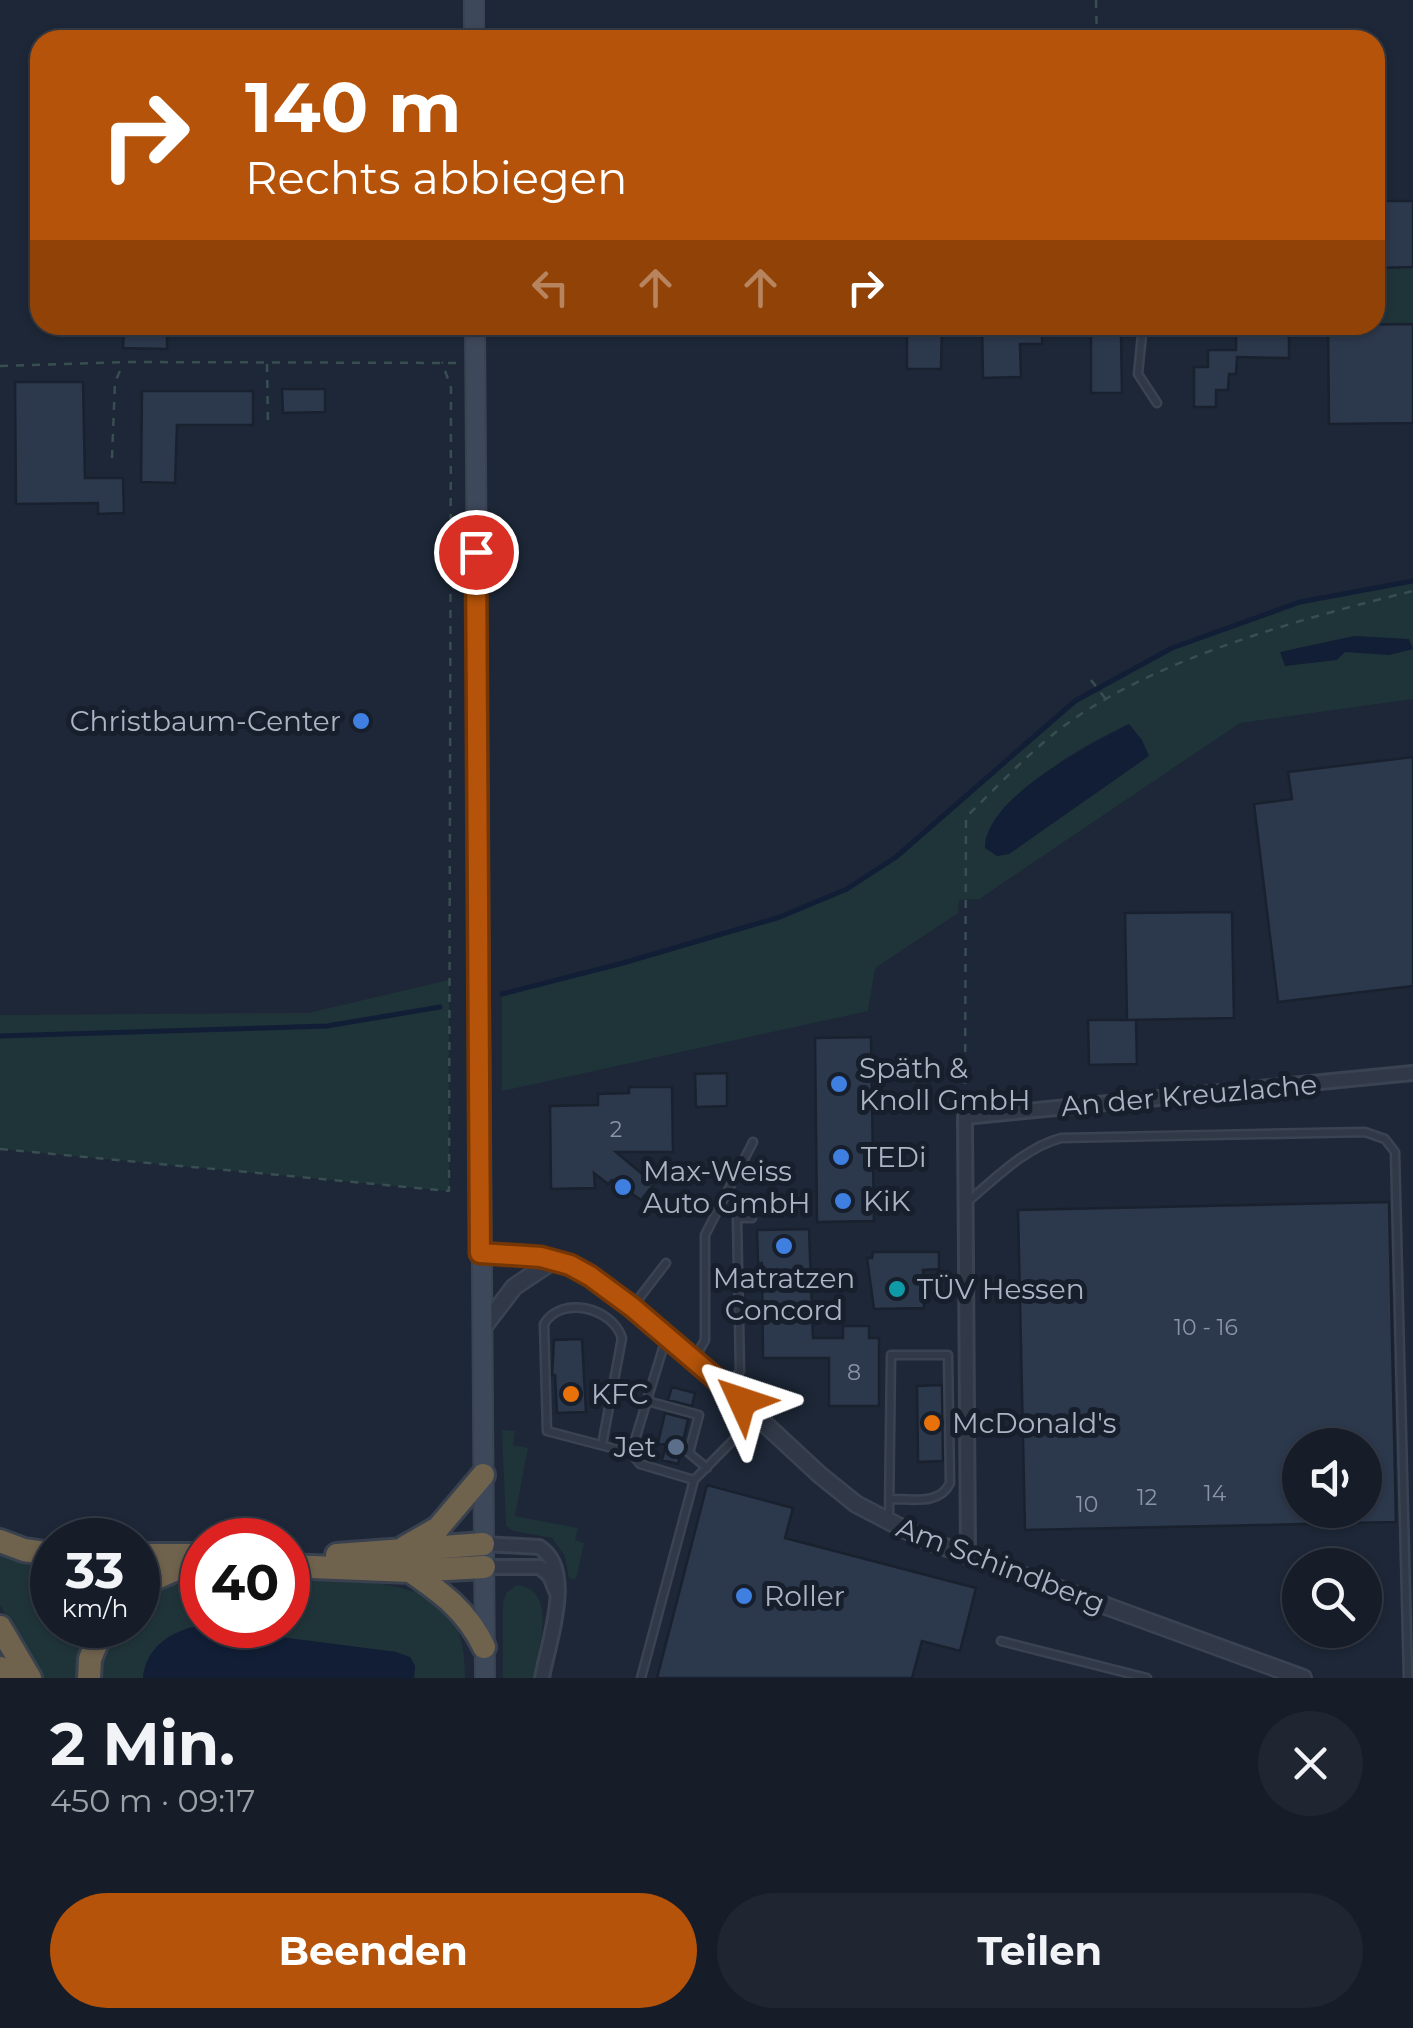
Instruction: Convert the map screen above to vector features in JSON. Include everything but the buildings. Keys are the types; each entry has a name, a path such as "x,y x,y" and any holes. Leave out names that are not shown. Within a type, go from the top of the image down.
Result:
{"highway":[{"path":"392,1552 438,1528 482,1475"},
{"path":"0,1541 30,1548"},
{"path":"310,1554 392,1552 484,1556"},
{"path":"310,1567 410,1571 484,1556"},
{"path":"410,1571 465,1614 484,1646"},
{"path":"0,1627 30,1678"},
{"path":"89,1678 95,1648"},
{"path":"0,1668 6,1678"}],"main road":[{"path":"474,0 474,30"},
{"path":"474,335 484,1678"}],"street":[{"name":"An der Kreuzlache","path":"965,1116 1413,1074"},
{"path":"965,1116 968,1554"},
{"name":"Am Schindberg","path":"480,1253 554,1260 590,1276 728,1387 856,1504 888,1523 1304,1678"},
{"path":"482,1329 514,1287 554,1260"},
{"path":"484,1556 522,1544 545,1551 557,1571 557,1598 542,1678"},
{"path":"484,1556 540,1567 550,1576 557,1598"}],"lane":[{"path":"1142,335 1138,374 1157,402"},
{"path":"966,1203 1024,1155 1044,1142 1061,1138 1366,1132 1384,1139 1395,1152 1408,1678"},
{"path":"694,1358 705,1340 705,1235 753,1142"},
{"path":"728,1387 740,1371 737,1218 752,1218"},
{"path":"632,1307 666,1263"},
{"path":"602,1445 622,1338 602,1315 587,1308 560,1308 550,1313 544,1324 548,1431 632,1453 640,1464 694,1480"},
{"path":"632,1453 663,1348 670,1338"},
{"path":"888,1523 891,1355 948,1355 950,1482 945,1493 937,1498 891,1499"},
{"path":"647,1400 698,1415 689,1453 706,1468"},
{"path":"640,1678 694,1480 757,1415"},
{"path":"1001,1641 1147,1678"}],"path":[{"path":"1096,0 1096,30"},
{"path":"0,366 124,362 475,364"},
{"path":"112,458 115,382 124,362"},
{"path":"267,362 268,426"},
{"path":"0,1149 449,1191 451,388 442,362"},
{"path":"965,1116 966,817 1068,723 1150,676 1239,643 1413,592"},
{"path":"1090,680 1106,699"}],"green space":[{"path":"1413,267 1413,324 1385,325 1385,268"},
{"path":"1413,581 1413,699 1240,723 979,899 959,900 958,913 875,968 868,1011 502,1091 502,994 780,917 847,889 896,857 1075,701 1172,648 1300,602","holes":["1129,724 1148,756 1009,854 997,856 985,839 1031,785 1067,757 1107,734"]},
{"path":"449,980 449,1191 0,1149 0,1015 308,1013"},
{"path":"502,1430 515,1431 513,1445 528,1448 515,1516 578,1528 575,1540 584,1543 576,1579 569,1578 565,1556 552,1538 513,1531 506,1526"},
{"path":"0,1546 30,1554 30,1648 87,1648 79,1678 43,1678 0,1605"},
{"path":"310,1579 372,1582 434,1600 456,1626 465,1678 414,1678 415,1666 396,1652 310,1641"},
{"path":"180,1583 180,1632 160,1644 160,1590"},
{"path":"517,1585 530,1589 542,1609 533,1678 503,1678 503,1602 507,1592"},
{"path":"106,1648 155,1648 143,1678 100,1678"}],"water":[{"path":"1354,636 1409,639 1413,649 1389,655 1345,652 1337,660 1285,666 1280,652"},
{"path":"1129,724 1149,756 1009,854 997,856 985,848 990,829 1020,792 1066,759"},
{"path":"180,1632 180,1648 310,1648 310,1641 396,1652 410,1657 415,1666 414,1678 143,1678 155,1648"}],"waterway":[{"path":"502,994 780,917 847,889 896,857 1075,701 1172,648 1300,602 1413,581"},
{"path":"0,1036 327,1026 440,1007"}],"place":[{"name":"Christbaum-Center","path":"361,721"},
{"name":"Späth & Knoll GmbH","path":"839,1084"},
{"name":"TEDi","path":"841,1157"},
{"name":"Max-Weiss Auto GmbH","path":"623,1187"},
{"name":"KiK","path":"843,1201"},
{"name":"Matratzen Concord","path":"784,1246"},
{"name":"TÜV Hessen","path":"897,1289"},
{"name":"KFC","path":"571,1394"},
{"name":"McDonald's","path":"932,1423"},
{"name":"Jet","path":"676,1447"},
{"name":"Roller","path":"744,1596"}],"route":[{"path":"476,552 480,1253 541,1257 570,1265 590,1276 742,1401"}]}
